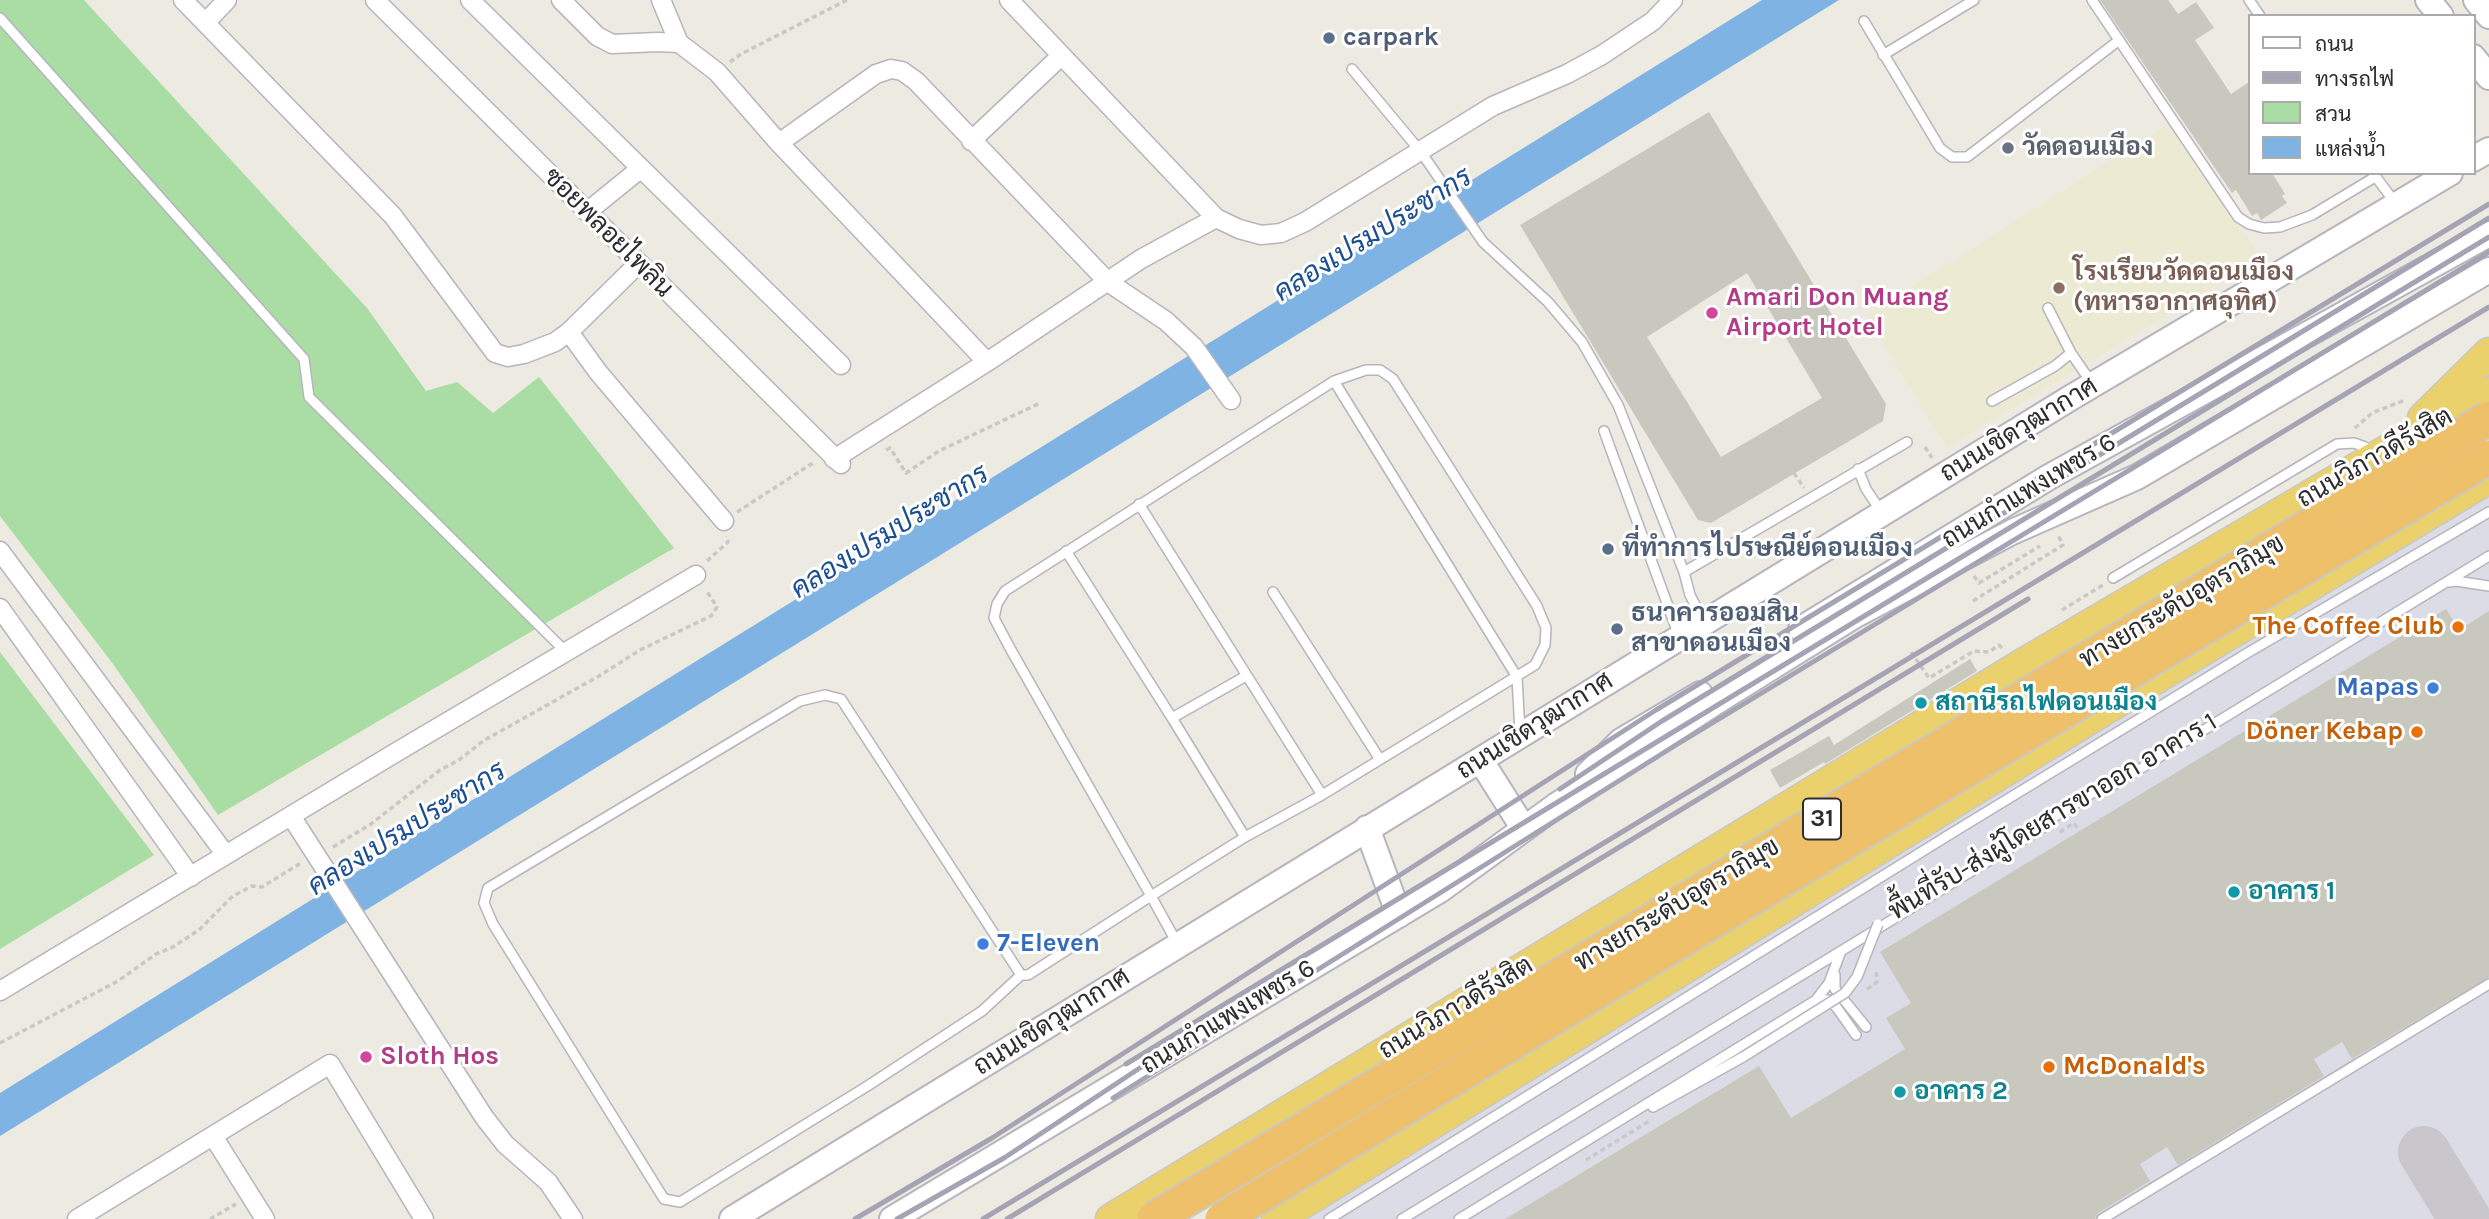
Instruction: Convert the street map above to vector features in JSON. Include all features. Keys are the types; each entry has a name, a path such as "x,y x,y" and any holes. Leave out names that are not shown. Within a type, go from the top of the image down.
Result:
{"highway":[{"path":"2398,444 2470,369 2489,353"},
{"path":"2424,426 2489,373"},
{"name":"ถนนวิภาวดีรังสิต","path":"1111,1219 2021,665 2398,444 2424,426 2489,393"},
{"name":"ทางยกระดับอุตราภิมุข","path":"1154,1219 2489,418"},
{"name":"ทางยกระดับอุตราภิมุข","path":"1222,1219 1660,953 2489,457"},
{"name":"31","path":"1277,1219 2130,694 2489,478"}],"main road":[{"path":"2428,0 2439,14"},
{"path":"2476,0 2489,16"},
{"path":"2475,60 2489,77"},
{"name":"ถนนเชิดวุฒากาศ","path":"732,1219 1367,828 1481,761 1520,734 1704,621 2447,175"},
{"name":"ถนนกำแพงเพชร 6","path":"1557,805 1621,741 1877,582 2049,477 2489,234"},
{"name":"ถนนกำแพงเพชร 6","path":"892,1219 1440,890 1557,805 1645,750 1719,699 1853,617 2012,532 2137,477 2489,270"},
{"path":"1481,761 1524,829"},
{"path":"1367,828 1399,915"}],"street":[{"path":"183,0 393,216 495,352 508,357 555,342 569,332 639,263"},
{"path":"206,22 227,0"},
{"name":"ซอยพลอยไพลิน","path":"375,0 838,462"},
{"path":"470,0 841,365"},
{"path":"561,0 597,36 612,44 679,43"},
{"path":"661,0 679,43 716,72 779,143 987,362"},
{"path":"1009,0 1216,218 1239,229 1261,235 1281,233 1305,222 1493,106 1567,74 1602,55 1653,21 1673,0"},
{"path":"971,141 1061,56"},
{"path":"779,143 876,74 891,69 902,71 916,81 1108,282 1166,321 1194,347 1226,393"},
{"path":"587,212 640,169"},
{"path":"838,462 1141,260 1216,218"},
{"path":"569,332 598,372 724,520"},
{"path":"0,551 226,855"},
{"path":"0,990 696,575"},
{"path":"0,608 191,877"},
{"path":"291,816 484,1118 505,1144 548,1182 573,1219"},
{"path":"77,1219 104,1212 213,1136 330,1064 424,1219"},
{"path":"213,1136 265,1219"}],"lane":[{"path":"1883,55 1974,0"},
{"path":"2092,0 2238,217 2249,224 2264,228 2280,228 2312,215 2374,175 2397,205"},
{"path":"0,18 304,359 309,397 566,652"},
{"path":"1864,22 1940,148 1952,157 1967,158 2118,41"},
{"path":"1352,69 1421,152 1483,242 1548,302 1582,342 1618,405 1684,572 1690,595 1704,621"},
{"path":"2048,308 2071,354 2093,385"},
{"path":"1992,401 2056,366 2071,354"},
{"path":"1021,975 841,699 825,695 800,701 488,888 484,903 494,924 664,1199 680,1202 869,1085 982,1011 1021,975 1028,975 1151,896 1245,837 1322,794 1535,665 1545,645 1546,628 1537,606 1393,379 1380,370 1366,370 1334,381 1005,591 997,604 994,618 1151,896 1177,945"},
{"path":"1334,381 1517,677 1520,734"},
{"path":"1604,431 1680,638"},
{"path":"1684,572 1908,442"},
{"path":"2113,578 2337,444 2354,443 2365,447 2371,460"},
{"path":"1858,469 1866,489 1882,513"},
{"path":"1139,504 1322,794"},
{"path":"1329,1219 1964,825 2249,652 2489,512"},
{"path":"2442,581 2489,550"},
{"path":"1066,551 1245,837"},
{"path":"2442,581 2489,556"},
{"path":"2442,581 2489,586"},
{"name":"พื้นที่รับ-ส่งผู้โดยสารขาออก อาคาร 1","path":"1881,925 2442,581"},
{"path":"1273,592 1379,758"},
{"path":"1172,718 1246,676"},
{"path":"1402,1219 1881,925"},
{"path":"1470,1219 1643,1113 1743,1057 1845,993 1857,977 1881,925"},
{"path":"1395,1219 1881,925"},
{"path":"1459,1219 1816,1000 1835,970 1841,951"},
{"path":"1835,970 1835,989 1866,1027"},
{"path":"2102,1219 2489,984"},
{"path":"1816,1000 1829,1000 1856,1035"}],"path":[{"path":"716,72 741,54 847,0"},
{"path":"878,452 890,448 906,473 939,451 1040,403"},
{"path":"1925,447 1933,457"},
{"path":"0,1043 118,981 156,954 173,947 199,930 233,896 251,886 262,887 280,873 319,860 483,741 640,650 711,615 717,607 696,575 728,542 724,520 817,460 836,468 838,462"},
{"path":"1973,601 2063,545 2057,535"},
{"path":"1972,572 1979,583 2046,542"},
{"path":"1911,652 1929,678 1974,651 1989,652 2000,645"},
{"path":"2101,818 2105,826"},
{"path":"210,1219 250,1195"}],"shaded area":[{"name":"โรงเรียนวัดดอนเมือง (ทหารอากาศอุทิศ)","path":"2168,124 2261,258 1947,448 1866,316"},
{"path":"2489,495 2489,1219 1288,1219"}],"green space":[{"path":"0,0 84,0 367,308 426,391 457,382 493,413 539,377 674,548 218,815 113,664 0,516"},
{"path":"0,652 154,855 0,949"}],"water":[{"path":"1762,0 1839,0 0,1136 0,1093"}],"building":[{"path":"2100,0 2168,0 2178,14 2196,2 2214,28 2195,40 2231,94 2248,83 2248,175 2273,175 2285,194 2282,196 2287,203 2261,220 2257,213 2252,216 2236,190 2232,193"},
{"path":"1709,112 1886,404 1883,421 1711,523 1698,520 1520,225","holes":["1747,273 1822,398 1721,457 1647,337"]},
{"name":"อาคาร 1","path":"2446,609 2459,630 2489,611 2489,977 2352,1059 2342,1042 2314,1059 2324,1076 2178,1165 2167,1147 2140,1164 2150,1181 2098,1213 2095,1219 1505,1219 1759,1066 1791,1118 1905,1049 1886,1018 1911,1003 1880,952"},
{"path":"1970,659 1977,671 1825,764 1824,762 1780,788 1770,770 1829,736 1834,745"}],"taxiway":[{"path":"2424,1152 2465,1219"}],"railway":[{"path":"855,1219 992,1138 1656,710 2489,204"},
{"path":"1560,789 1662,721 2489,218"},
{"path":"1126,1064 2489,237"},
{"path":"1113,1098 1676,745 2489,252"},
{"path":"983,1219 2489,307"},
{"path":"1007,1219 2028,599"},
{"path":"897,1219 1004,1158 1167,1050"}],"place":[{"name":"carpark","path":"1329,38"},
{"name":"วัดดอนเมือง","path":"2008,148"},
{"name":"โรงเรียนวัดดอนเมือง (ทหารอากาศอุทิศ)","path":"2059,288"},
{"name":"Amari Don Muang Airport Hotel","path":"1712,313"},
{"name":"ที่ทำการไปรษณีย์ดอนเมือง","path":"1608,549"},
{"name":"The Coffee Club","path":"2458,627"},
{"name":"ธนาคารออมสิน สาขาดอนเมือง","path":"1617,629"},
{"name":"Mapas","path":"2433,688"},
{"name":"สถานีรถไฟดอนเมือง","path":"1921,703"},
{"name":"Döner Kebap","path":"2417,732"},
{"name":"อาคาร 1","path":"2234,892"},
{"name":"7-Eleven","path":"983,944"},
{"name":"Sloth Hos","path":"366,1057"},
{"name":"McDonald's","path":"2049,1067"},
{"name":"อาคาร 2","path":"1900,1092"}],"water label":[{"name":"คลองเปรมประชากร","path":"1373,235"},
{"name":"คลองเปรมประชากร","path":"890,532"},
{"name":"คลองเปรมประชากร","path":"407,829"}]}
